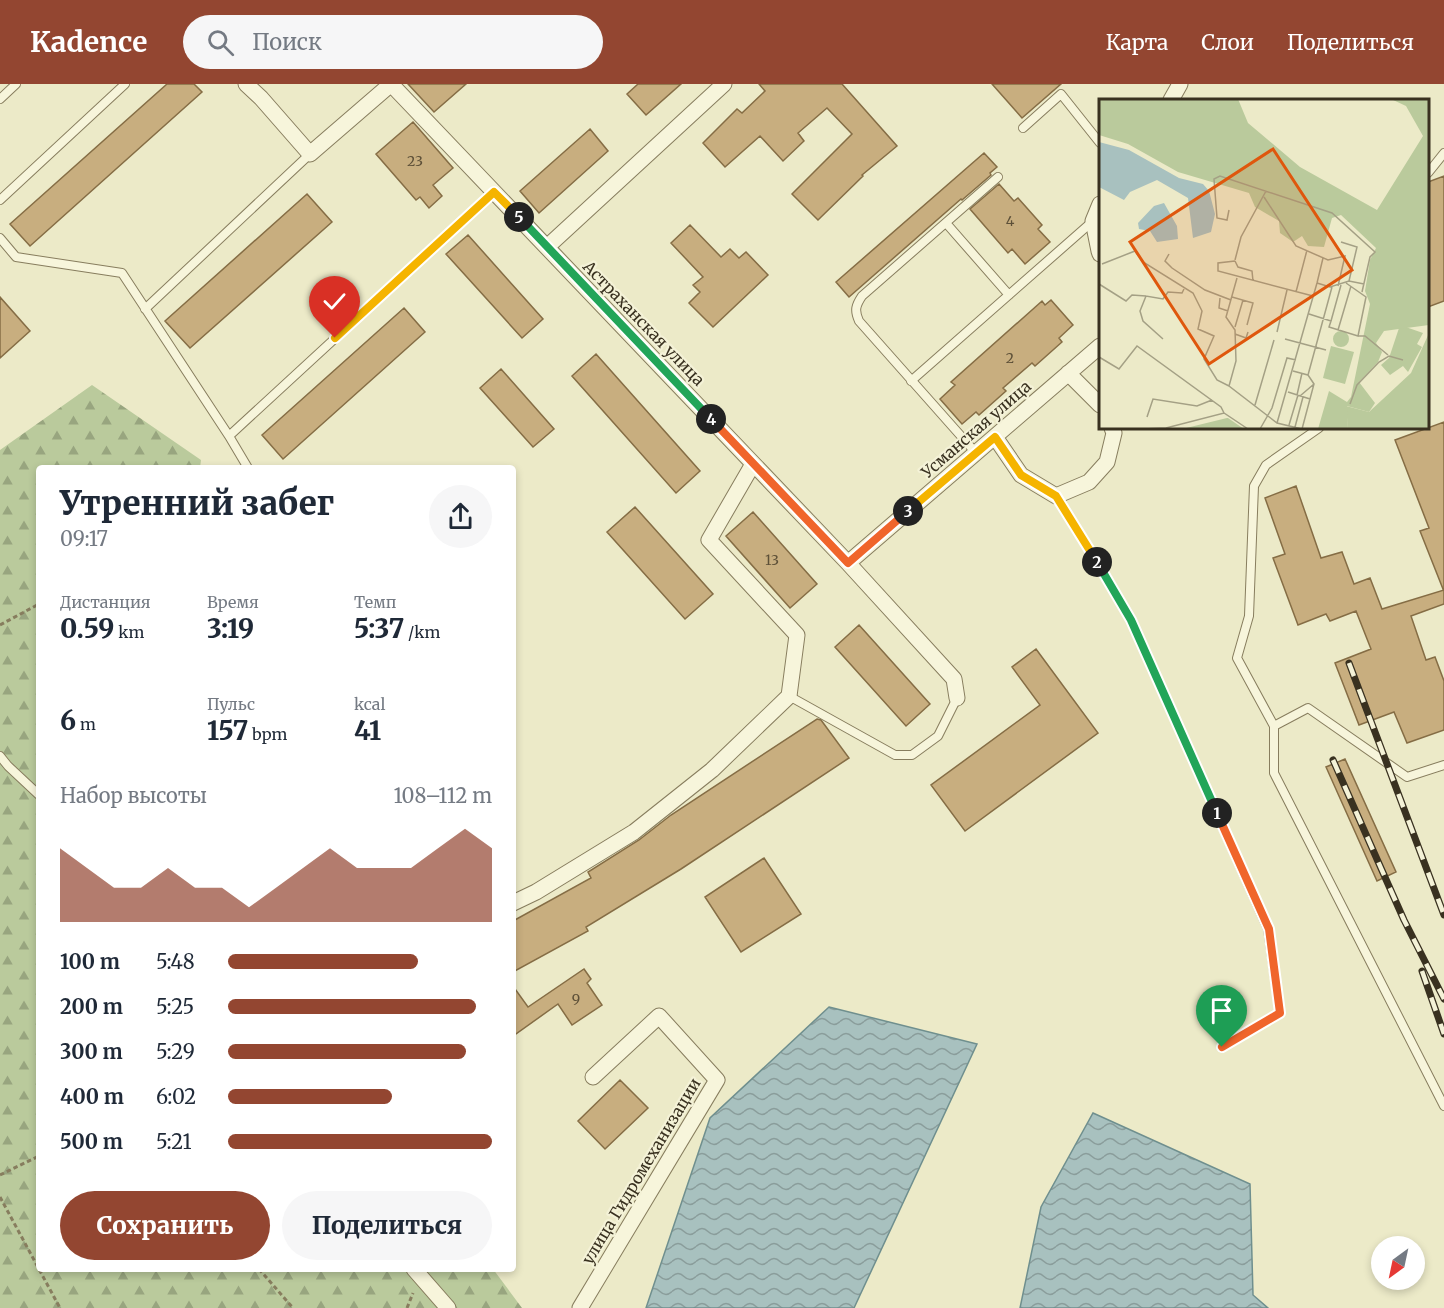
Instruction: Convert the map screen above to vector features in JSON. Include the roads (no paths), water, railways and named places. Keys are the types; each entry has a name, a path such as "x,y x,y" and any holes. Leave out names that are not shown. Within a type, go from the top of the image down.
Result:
{"street":[{"path":"246,84 310,154 391,84"},
{"name":"Астраханская улица","path":"391,84 848,563 954,679 957,698"},
{"path":"547,247 723,84"},
{"path":"1172,99 1180,84"},
{"path":"1099,208 1093,221 1099,251"},
{"name":"Усманская улица","path":"848,563 1099,348"},
{"path":"1068,374 1099,403"},
{"path":"995,437 1021,475 1056,496 1089,482 1107,462 1114,433 1112,429"},
{"path":"516,902 536,892 634,832 712,770 789,696 797,635 710,540 753,464"},
{"name":"улица Гидромеханизации","path":"580,1308 717,1080 659,1016 593,1077"},
{"path":"417,1272 448,1308"}],"lane":[{"path":"0,99 16,84"},
{"path":"0,200 125,84"},
{"path":"1023,128 1061,94 1099,141"},
{"path":"1429,172 1444,153"},
{"path":"145,309 310,154"},
{"path":"976,453 859,321 855,312 862,296 998,177"},
{"path":"230,436 494,192"},
{"path":"911,381 1093,221"},
{"path":"946,223 1009,295"},
{"path":"0,238 16,257 122,273 230,436 246,465"},
{"path":"1318,429 1266,465 1254,486 1249,616 1237,658 1274,726 1274,773 1444,1106"},
{"path":"1056,496 1131,620 1269,929 1280,1013 1222,1047"},
{"path":"789,696 895,755 912,756 938,736 957,698"},
{"path":"1274,726 1308,708 1407,777 1444,765"},
{"path":"0,756 36,792"}],"water":[{"path":"829,1007 977,1044 854,1308 646,1308 710,1118"},
{"path":"1093,1113 1250,1184 1253,1295 1268,1308 1020,1308 1041,1207"}],"railway":[{"path":"1349,663 1444,915"},
{"path":"1333,760 1404,920 1444,999"},
{"path":"1422,971 1444,1034"}]}
